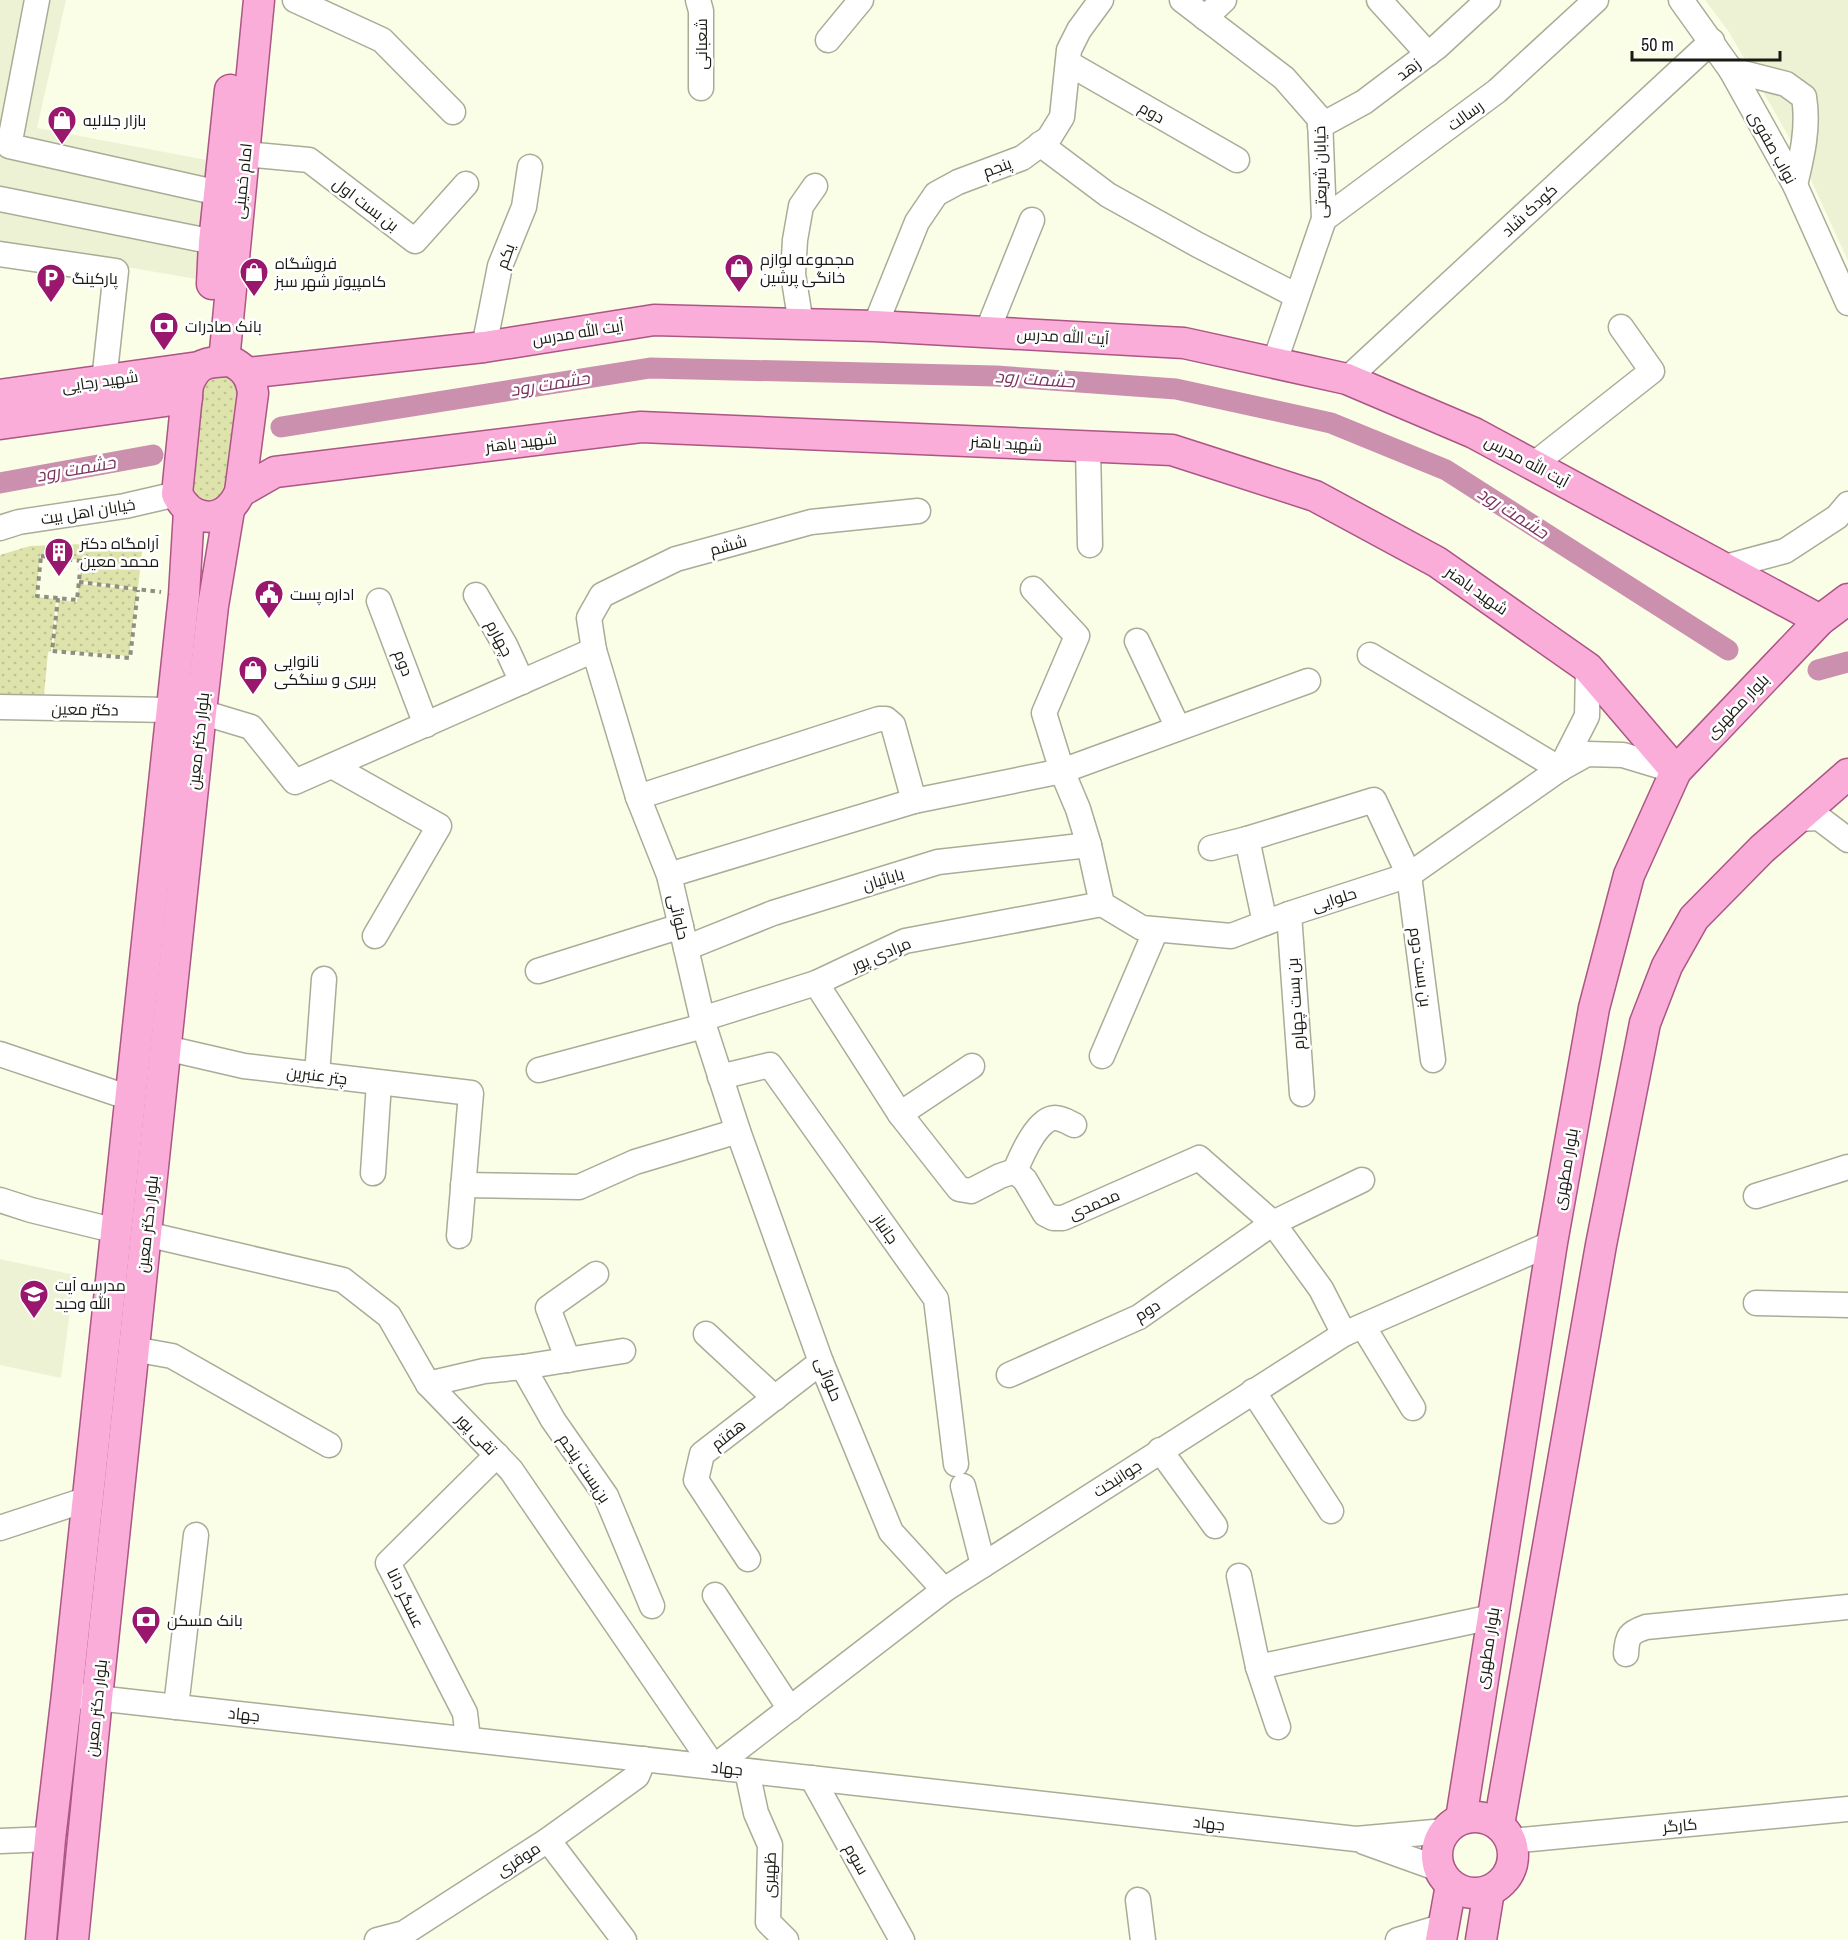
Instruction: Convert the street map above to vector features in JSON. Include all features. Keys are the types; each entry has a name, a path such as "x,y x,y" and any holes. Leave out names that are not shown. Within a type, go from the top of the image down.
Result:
{"main road":[{"name":"امام خمینی","path":"220,366 214,242 239,0"},
{"name":"امام خمینی","path":"220,366 260,0"},
{"name":"آیت الله مدرس","path":"220,366 484,347 654,320 875,326 1184,343 1347,380 1474,433 1820,620"},
{"name":"شهید رجایی","path":"0,395 220,366"},
{"name":"بلوار دکتر معین","path":"41,1940 184,595 183,503 188,385 192,375 220,366 252,383 253,393 235,501 213,606 73,1940"},
{"name":"شهید رجایی","path":"0,424 187,398"},
{"name":"شهید باهنر","path":"183,503 199,516 209,517 220,515 275,472 641,427 1172,450 1315,496 1437,562 1588,668 1676,771"},
{"name":"بلوار مطهری","path":"1453,1825 1492,1617 1552,1243 1594,1008 1629,875 1676,771 1820,620 1848,599"},
{"path":"1505,1833 1599,1256 1645,1023 1667,966 1694,918 1762,849 1848,774"},
{"path":"1442,1933 1445,1877 1437,1856 1438,1842 1453,1825 1471,1816 1481,1817 1505,1833 1514,1853 1513,1865 1508,1876 1500,1885 1489,1891 1469,1892 1463,1891 1445,1877"},
{"path":"1481,1940 1489,1891"}],"street":[{"path":"37,0 9,146 219,193"},
{"path":"295,0 382,40 453,112"},
{"name":"شعبانی","path":"698,0 701,11 701,88"},
{"path":"828,40 861,0"},
{"name":"پنجم","path":"875,326 917,222 936,194 958,182 1022,158 1049,138 1062,117 1069,50 1079,30 1101,0"},
{"name":"خیابان شریعتی","path":"1182,0 1284,78 1320,119 1324,219 1274,364"},
{"path":"1205,18 1224,0"},
{"path":"1379,0 1428,54"},
{"name":"زهد","path":"1320,126 1364,102 1428,54 1488,0"},
{"name":"رسالت","path":"1324,219 1497,91 1596,0"},
{"name":"نواب صفوی","path":"1681,0 1731,70 1794,185 1848,303"},
{"name":"کودک شاد","path":"1347,380 1712,41"},
{"name":"دوم","path":"1068,63 1237,160"},
{"path":"1731,70 1785,84 1804,97 1807,114 1804,142 1794,185"},
{"path":"1040,144 1108,195 1198,245 1298,296"},
{"name":"بن بست اول","path":"244,154 309,160 415,241 466,184"},
{"name":"یکم","path":"484,347 500,267 524,207 530,167"},
{"path":"801,324 793,274 795,240 801,206 814,186"},
{"path":"0,199 214,242"},
{"path":"987,332 1032,220"},
{"path":"0,254 116,271 104,381"},
{"path":"1533,465 1652,371 1621,327"},
{"path":"1088,447 1090,545"},
{"name":"خیابان اهل بیت","path":"0,528 19,522 125,506 183,503"},
{"path":"1725,567 1785,551 1838,517 1848,504"},
{"name":"ششم","path":"594,650 589,618 602,595 676,559 811,522 918,511"},
{"path":"1033,589 1077,636 1044,713 1062,771 1078,808 1089,844 1102,904"},
{"name":"چهارم","path":"476,596 505,645 522,682"},
{"name":"دوم","path":"379,601 426,725"},
{"path":"1137,641 1178,728"},
{"path":"201,712 251,727 296,782 594,650"},
{"name":"حلوائی","path":"594,650 638,797 669,875 703,1022 720,1077 821,1362 891,1532 944,1590"},
{"path":"1370,655 1560,769 1587,716 1588,668"},
{"path":"669,875 914,801 1062,771 1308,681"},
{"name":"دکتر معین","path":"0,707 170,710"},
{"path":"638,797 879,719 886,719 893,725 914,801"},
{"name":"حلوایی","path":"1102,904 1142,928 1231,936 1289,914 1408,875 1560,769 1587,754 1623,755 1676,771"},
{"path":"332,766 439,826 375,936"},
{"name":"بن بست دوم","path":"1247,839 1374,800 1408,875 1433,1060"},
{"path":"1796,819 1819,818 1848,840"},
{"path":"1211,848 1247,839 1265,923"},
{"name":"بابائیان","path":"538,971 773,913 938,862 1089,844"},
{"name":"مرادی پور","path":"539,1070 703,1022 816,983 904,941 1102,904"},
{"name":"بن بست چهارم","path":"1289,914 1302,1094"},
{"path":"1102,1056 1156,930"},
{"path":"317,1076 324,979"},
{"path":"816,983 900,1114 959,1189 971,1191 1015,1171 1023,1152 1036,1132 1049,1119 1059,1119 1074,1125"},
{"name":"چتر عنبرین","path":"166,1048 244,1066 471,1093 464,1185"},
{"path":"0,1054 130,1098"},
{"name":"جانباز","path":"720,1077 770,1065 936,1299 960,1475 983,1565"},
{"path":"900,1114 972,1066"},
{"path":"373,1173 379,1083"},
{"path":"459,1236 464,1185 579,1187 635,1162 738,1131"},
{"name":"محمدی","path":"1015,1171 1024,1180 1044,1214 1053,1218 1063,1218 1199,1158 1273,1222 1413,1408"},
{"path":"1756,1196 1848,1167"},
{"name":"دوم","path":"1009,1375 1139,1317 1273,1222 1362,1180"},
{"path":"0,1200 117,1231"},
{"name":"تقی پور","path":"146,1234 343,1280 389,1316 428,1384 511,1470 714,1767"},
{"name":"جوانبخت","path":"714,1767 944,1590 1253,1391 1354,1330 1552,1243"},
{"path":"568,1360 548,1308 596,1274"},
{"path":"1756,1303 1848,1305"},
{"path":"706,1334 775,1398"},
{"path":"134,1349 172,1356 329,1445"},
{"path":"428,1384 484,1371 622,1351"},
{"name":"هفتم","path":"748,1559 696,1480 702,1454 821,1362"},
{"name":"بن‌بست پنجم","path":"523,1367 553,1420 606,1496 652,1606"},
{"path":"1253,1391 1331,1511"},
{"path":"1160,1450 1215,1526"},
{"name":"عسگر دانا","path":"468,1739 465,1713 388,1563 497,1455"},
{"path":"0,1528 88,1499"},
{"path":"176,1707 196,1535"},
{"path":"1239,1576 1258,1667 1278,1727"},
{"path":"715,1595 790,1709"},
{"path":"1626,1654 1627,1640 1633,1631 1646,1627 1848,1607"},
{"path":"1258,1667 1492,1617"},
{"name":"جهاد","path":"67,1694 1356,1839"},
{"name":"موقری","path":"377,1940 406,1936 548,1840 637,1776 644,1759"},
{"name":"ظهیری","path":"747,1771 756,1813 770,1845 768,1922 786,1940"},
{"name":"سوم","path":"812,1778 902,1940"},
{"name":"کارگر","path":"1505,1833 1848,1809"},
{"path":"1356,1839 1453,1825"},
{"path":"0,1841 50,1839"},
{"path":"1356,1839 1445,1877"},
{"path":"548,1840 624,1940"},
{"path":"1138,1900 1143,1940"},
{"path":"1398,1940 1442,1933"}],"path":[{"path":"41,556 81,561 79,582 77,600 37,596 41,556"},
{"path":"79,582 184,595"},
{"path":"58,598 52,651 130,658 138,590"}],"shaded area":[{"name":"بازار جلالیه","path":"0,0 66,0 37,128 212,161 196,279 0,245"},
{"path":"1705,0 1848,0 1848,261 1802,160 1729,32"},
{"name":"مدرسه آیت الله وحید","path":"0,1259 75,1275 61,1378 0,1365"}],"green space":[{"path":"221,371 241,382 231,488 222,503 192,500 198,384"},
{"path":"143,542 138,588 80,581 82,560 40,556 36,597 56,599 44,695 0,698 0,555 30,546"},
{"path":"79,584 137,590 129,656 53,650 59,600 77,602"}],"waterway":[{"name":"حشمت رود","path":"281,427 650,368 996,376 1176,389 1331,423 1446,470 1728,650"},
{"name":"حشمت رود","path":"0,483 153,455"},
{"path":"1818,670 1848,662"}],"place":[{"name":"بازار جلالیه","path":"62,146"},
{"name":"مجموعه لوازم خانگی پرشین","path":"739,294"},
{"name":"فروشگاه کامپیوتر شهر سبز","path":"254,298"},
{"name":"پارکینگ","path":"51,304"},
{"name":"بانک صادرات","path":"164,352"},
{"name":"آرامگاه دکتر محمد معین","path":"59,578"},
{"name":"اداره پست","path":"269,620"},
{"name":"نانوایی بربری و سنگکی","path":"253,696"},
{"name":"مدرسه آیت الله وحید","path":"34,1320"},
{"name":"بانک مسکن","path":"146,1646"}]}
